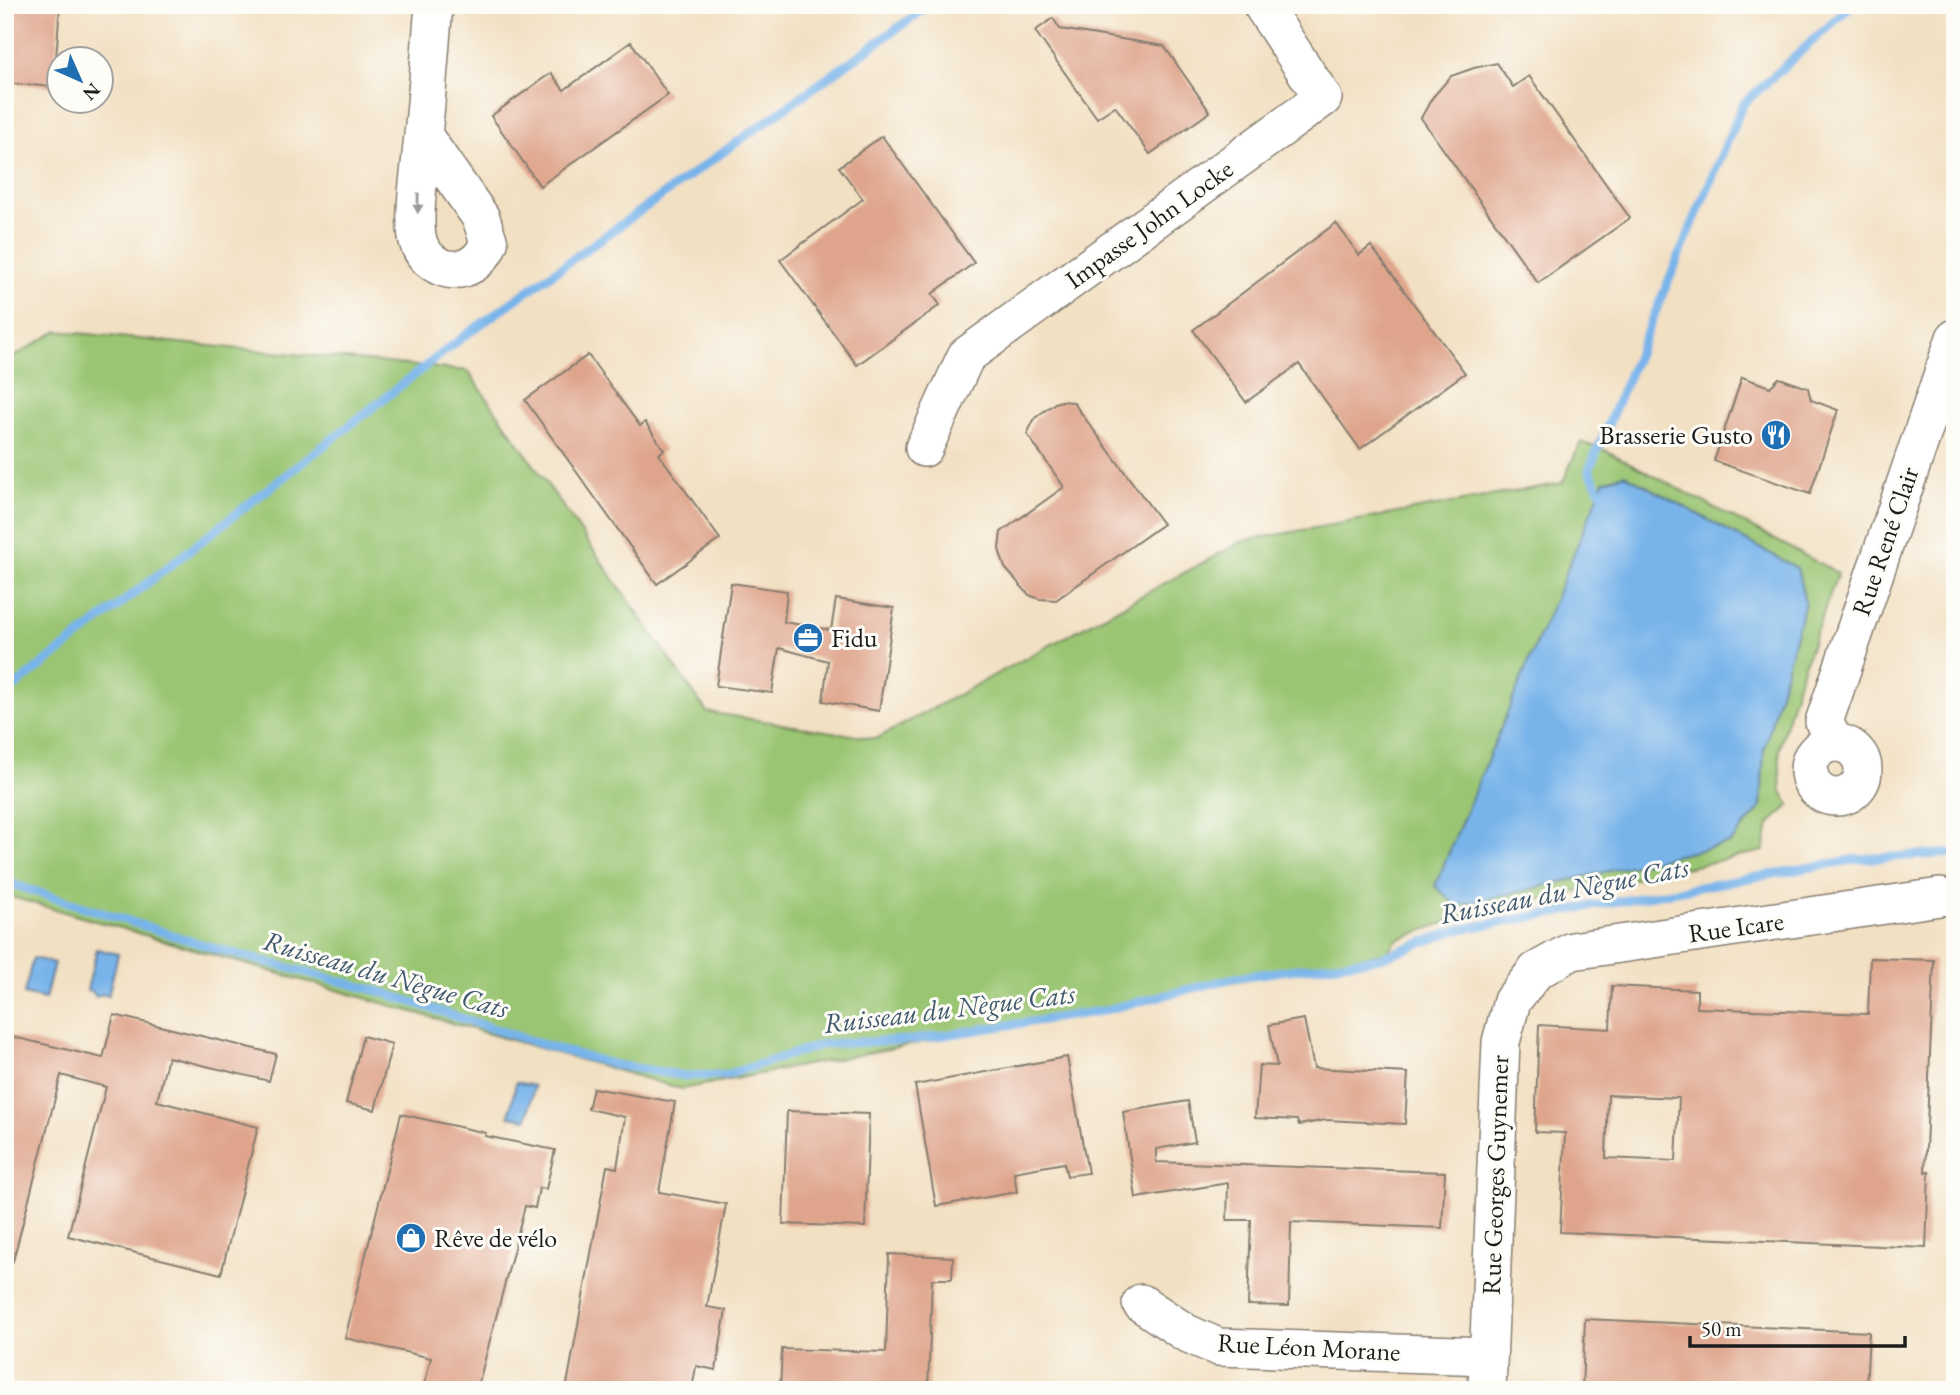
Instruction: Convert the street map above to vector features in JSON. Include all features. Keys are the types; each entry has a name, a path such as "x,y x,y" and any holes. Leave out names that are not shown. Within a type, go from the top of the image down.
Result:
{"street":[{"path":"423,135 434,5"},
{"name":"Impasse John Locke","path":"924,449 966,356 1324,98 1262,5"},
{"name":"Rue René Clair","path":"1835,743 1824,722 1955,338"},
{"name":"Rue Icare","path":"1536,971 1572,951 1940,897"},
{"name":"Rue Georges Guynemer","path":"1488,1373 1501,1042 1512,1001 1536,971"},
{"name":"Rue Léon Morane","path":"1141,1303 1186,1333 1219,1347 1488,1373"}],"green space":[{"path":"57,331 468,371 707,712 876,739 1243,541 1562,483 1581,442 1607,451 1838,573 1800,676 1779,748 1781,790 1790,805 1769,824 1764,851 1463,916 1396,940 1387,952 682,1089 5,895 5,362"}],"water":[{"path":"1624,474 1797,568 1805,602 1764,750 1761,807 1730,843 1457,906 1435,886 1604,481"},
{"path":"97,949 118,954 108,996 102,994 96,997 93,992 87,990"},
{"path":"33,958 54,963 45,999 24,994"},
{"path":"516,1082 534,1086 527,1119 509,1116"}],"building":[{"path":"5,5 60,5 57,46 46,46 46,86 5,83"},
{"path":"1053,18 1060,29 1164,46 1210,112 1150,154 1115,106 1097,118 1035,31"},
{"path":"631,42 668,95 540,186 491,116 551,73 564,90"},
{"path":"1497,63 1513,87 1529,76 1630,218 1538,283 1421,118 1432,98 1451,76"},
{"path":"882,136 974,263 932,294 940,305 857,365 780,260 863,199 839,167"},
{"path":"1336,223 1359,255 1371,246 1465,373 1360,449 1299,364 1246,402 1193,330"},
{"path":"588,355 640,426 645,422 664,450 659,454 720,539 657,584 525,400"},
{"name":"Brasserie Gusto","path":"1742,377 1770,387 1779,378 1808,388 1811,400 1838,410 1810,494 1714,461"},
{"path":"1061,401 1073,402 1163,524 1056,600 1039,599 1029,595 1005,568 999,549 1001,532 1064,487 1027,434 1035,418"},
{"path":"731,583 787,591 784,622 831,630 836,599 894,608 879,711 823,701 828,661 779,648 772,693 716,686"},
{"path":"1870,958 1934,960 1925,1172 1929,1172 1926,1248 1560,1232 1565,1133 1535,1132 1539,1025 1610,1029 1612,986 1697,990 1697,1008 1868,1014","holes":["1608,1095 1679,1098 1676,1161 1606,1158"]},
{"path":"114,1015 276,1054 269,1081 168,1057 157,1101 258,1127 221,1274 68,1236 106,1087 61,1075 13,1261 5,1260 5,1035 103,1058"},
{"path":"1304,1019 1314,1068 1408,1073 1405,1124 1326,1120 1299,1125 1297,1120 1255,1118 1259,1065 1277,1066 1269,1025"},
{"path":"363,1036 392,1044 375,1110 346,1103"},
{"path":"1067,1057 1088,1173 1067,1176 1064,1163 1014,1172 1017,1192 936,1206 915,1085"},
{"path":"593,1088 675,1102 659,1192 726,1204 707,1307 726,1310 716,1370 696,1366 692,1390 566,1390 607,1166 617,1168 625,1117 588,1109"},
{"path":"1188,1101 1195,1142 1156,1149 1156,1162 1445,1172 1442,1228 1291,1222 1289,1306 1248,1305 1251,1220 1227,1220 1228,1183 1136,1198 1123,1112"},
{"path":"787,1111 869,1114 865,1227 783,1224"},
{"path":"401,1114 486,1133 485,1136 555,1150 546,1189 539,1188 535,1208 525,1206 477,1390 423,1390 431,1358 345,1338"},
{"path":"889,1254 953,1257 952,1279 932,1279 928,1390 780,1390 782,1349 886,1352"},
{"path":"1585,1319 1869,1332 1866,1390 1582,1390"}],"waterway":[{"path":"5,694 463,337 930,5"},
{"path":"1600,491 1589,470 1743,104 1852,5"},
{"name":"Ruisseau du Nègue Cats","path":"5,882 217,949 378,991 553,1048 616,1065 686,1076 726,1075 824,1044 912,1040 1101,1011 1238,977 1380,958 1457,930 1857,859 1955,853"}],"place":[{"name":"Brasserie Gusto","path":"1776,435"},
{"name":"Fidu","path":"808,638"},
{"name":"Rêve de vélo","path":"411,1238"}]}
